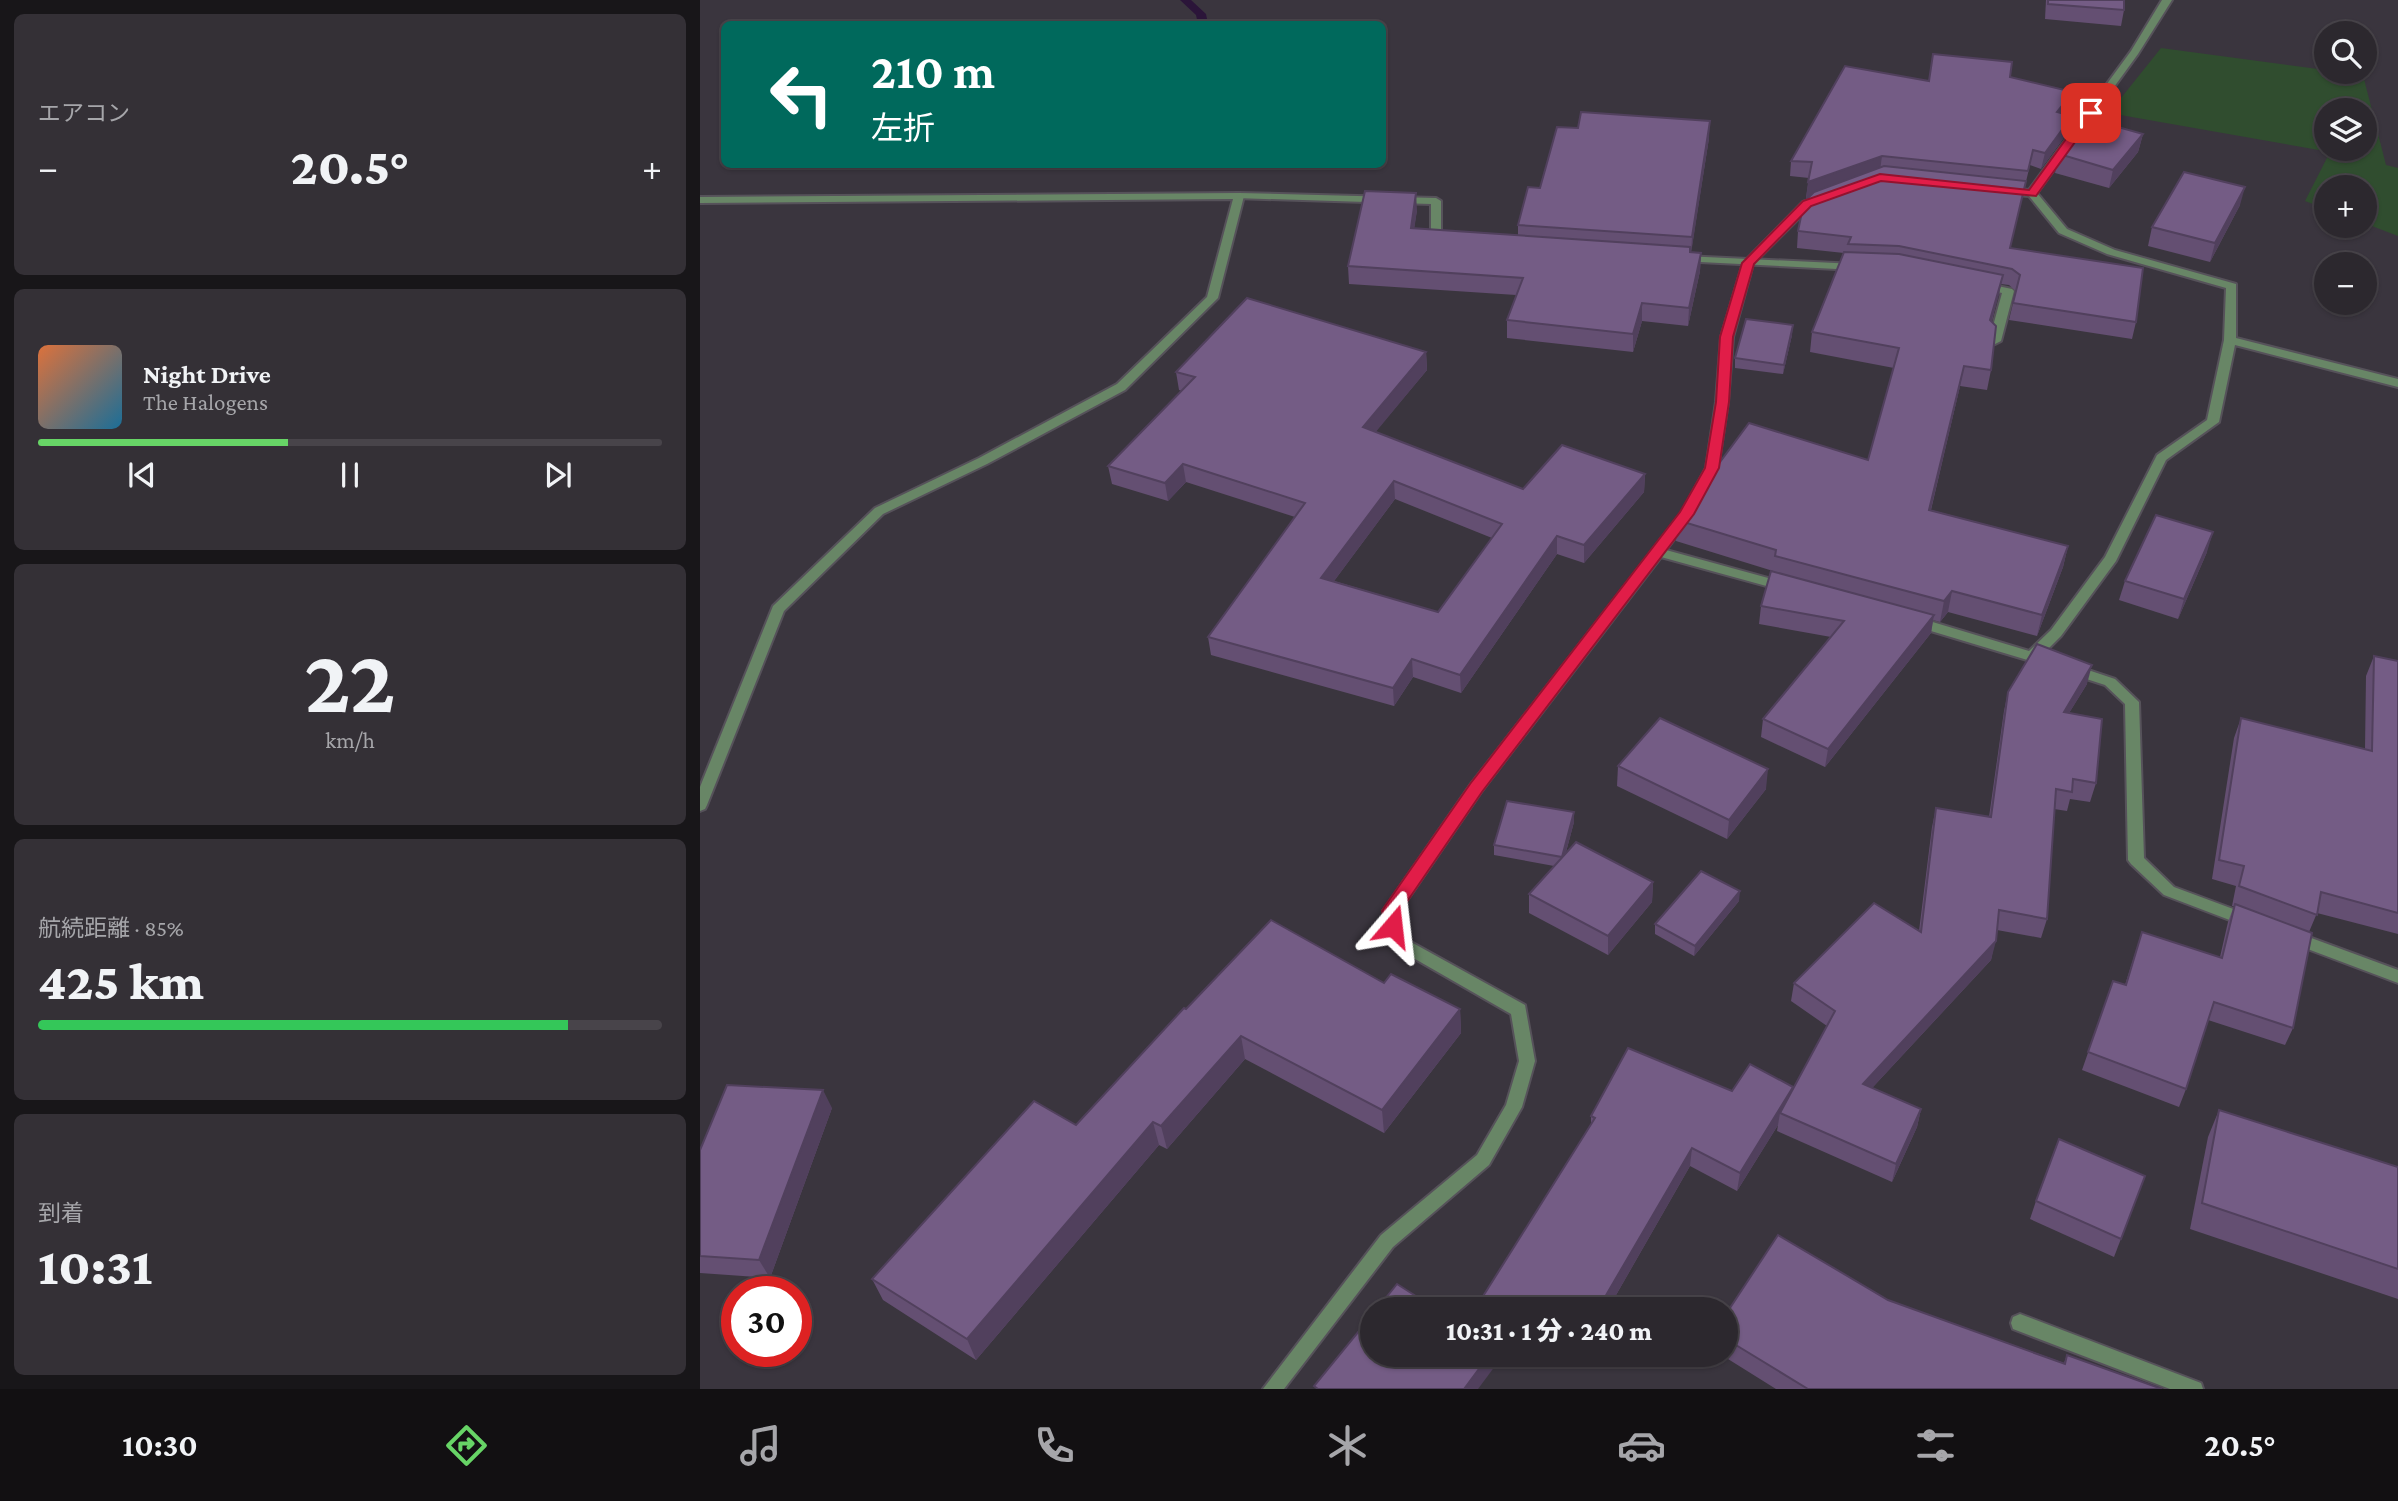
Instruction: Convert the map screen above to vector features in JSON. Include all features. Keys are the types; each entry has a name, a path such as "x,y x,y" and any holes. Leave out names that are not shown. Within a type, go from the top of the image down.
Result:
{"street":[{"path":"2032,194 2135,52 2167,0"},
{"path":"1991,189 2032,194 2063,231 2111,252 2232,286 2230,340 2213,422 2161,458 2111,558 2056,633 2033,655"},
{"path":"1272,1389 1387,1241 1483,1160 1514,1107 1527,1061 1519,1010 1395,940 1391,911 1476,788 1687,514 1712,468 1722,402 1727,337 1748,263 1807,204 1832,195"},
{"path":"700,200 1239,196 1437,201 1436,243 1450,244"},
{"path":"700,805 778,609 879,512 983,461 1121,387 1212,298 1239,196"},
{"path":"1667,258 1869,267"},
{"path":"1970,283 2008,291 1995,341"},
{"path":"2230,340 2398,383"},
{"path":"1657,552 1803,592"},
{"path":"1896,617 2033,655 2110,682 2132,702 2136,860 2169,891 2258,924"},
{"path":"2284,934 2398,977"},
{"path":"2020,1324 2194,1389"}],"green space":[{"path":"2161,48 2314,68 2314,84 2365,84 2369,98 2314,98 2314,149 2109,113"},
{"path":"2377,130 2386,165 2398,168 2398,236 2377,228 2377,175 2318,175 2325,161 2377,161"},
{"path":"2314,183 2314,204 2305,201"}],"building":[{"path":"2048,0 2124,0 2124,10 2048,4"},
{"path":"1933,54 2012,62 2010,77 2073,92 2057,112 2072,116 2045,153 2033,150 2028,171 1882,156 1808,182 1812,162 1791,161 1845,66 1929,81"},
{"path":"1581,112 1710,121 1692,237 1518,225 1528,187 1540,188 1557,127 1578,128"},
{"path":"2086,118 2143,134 2113,170 2059,154"},
{"path":"1884,166 2026,181 2010,248 2143,268 2136,322 2013,303 2020,275 2012,269 1899,246 1848,244 1851,237 1798,231 1804,202 1814,192"},
{"path":"2184,172 2245,187 2215,243 2152,227"},
{"path":"1365,191 1416,193 1411,228 1690,247 1690,252 1701,253 1689,308 1642,303 1633,334 1507,320 1523,278 1348,266"},
{"path":"1844,252 1899,254 2003,275 1990,320 1996,326 1991,370 1964,366 1929,510 2068,546 2042,615 1952,591 1944,601 1775,556 1776,550 1677,520 1749,423 1868,460 1899,348 1812,332"},
{"path":"1247,298 1426,352 1363,427 1523,489 1562,445 1645,474 1584,545 1557,536 1460,675 1412,659 1393,688 1208,637 1305,503 1183,464 1165,483 1108,466 1195,377 1176,372","holes":["1394,481 1502,524 1438,612 1321,578"]},
{"path":"1746,319 1793,325 1784,365 1735,358"},
{"path":"2156,515 2213,532 2184,599 2125,581"},
{"path":"1771,571 1934,615 1828,749 1763,719 1844,621 1761,606"},
{"path":"2037,644 2092,665 2064,712 2102,719 2096,783 2073,779 2072,792 2056,789 2047,919 1999,910 1996,941 1863,1084 1921,1109 1896,1164 1780,1113 1835,1011 1794,983 1874,903 1921,932 1936,808 1991,817 2008,692"},
{"path":"2374,656 2398,661 2398,913 2321,892 2317,915 2239,886 2244,866 2219,860 2241,718 2372,751"},
{"path":"1660,718 1768,769 1729,820 1618,766"},
{"path":"1507,801 1574,812 1562,857 1494,845"},
{"path":"1576,842 1653,882 1608,936 1529,894"},
{"path":"1701,871 1740,891 1695,946 1655,924"},
{"path":"2235,904 2312,933 2293,1028 2214,1002 2186,1089 2088,1052 2113,981 2126,985 2142,932 2222,958"},
{"path":"1271,920 1384,983 1391,974 1460,1009 1382,1110 1241,1036 1161,1126 1153,1122 967,1339 872,1279 1034,1101 1076,1125 1184,1008 1186,1009"},
{"path":"1628,1048 1732,1091 1750,1064 1793,1087 1740,1173 1692,1148 1605,1297 1483,1297 1595,1118 1591,1116"},
{"path":"727,1085 823,1090 759,1260 700,1256 700,1150"},
{"path":"2219,1110 2398,1167 2398,1269 2202,1203"},
{"path":"2059,1139 2145,1176 2121,1239 2036,1201"},
{"path":"1778,1235 1888,1300 2065,1364 2067,1355 2162,1389 1808,1389 1738,1346 1737,1297"},
{"path":"1397,1284 1417,1297 1387,1297"},
{"path":"1360,1330 1360,1367 1480,1367 1464,1389 1318,1389 1314,1386"}],"waterway":[{"path":"1185,0 1201,14 1202,21"}],"route":[{"path":"1393,926 1391,911 1476,788 1687,514 1712,468 1722,402 1727,337 1748,263 1807,204 1880,177 2032,194 2091,113"}]}
